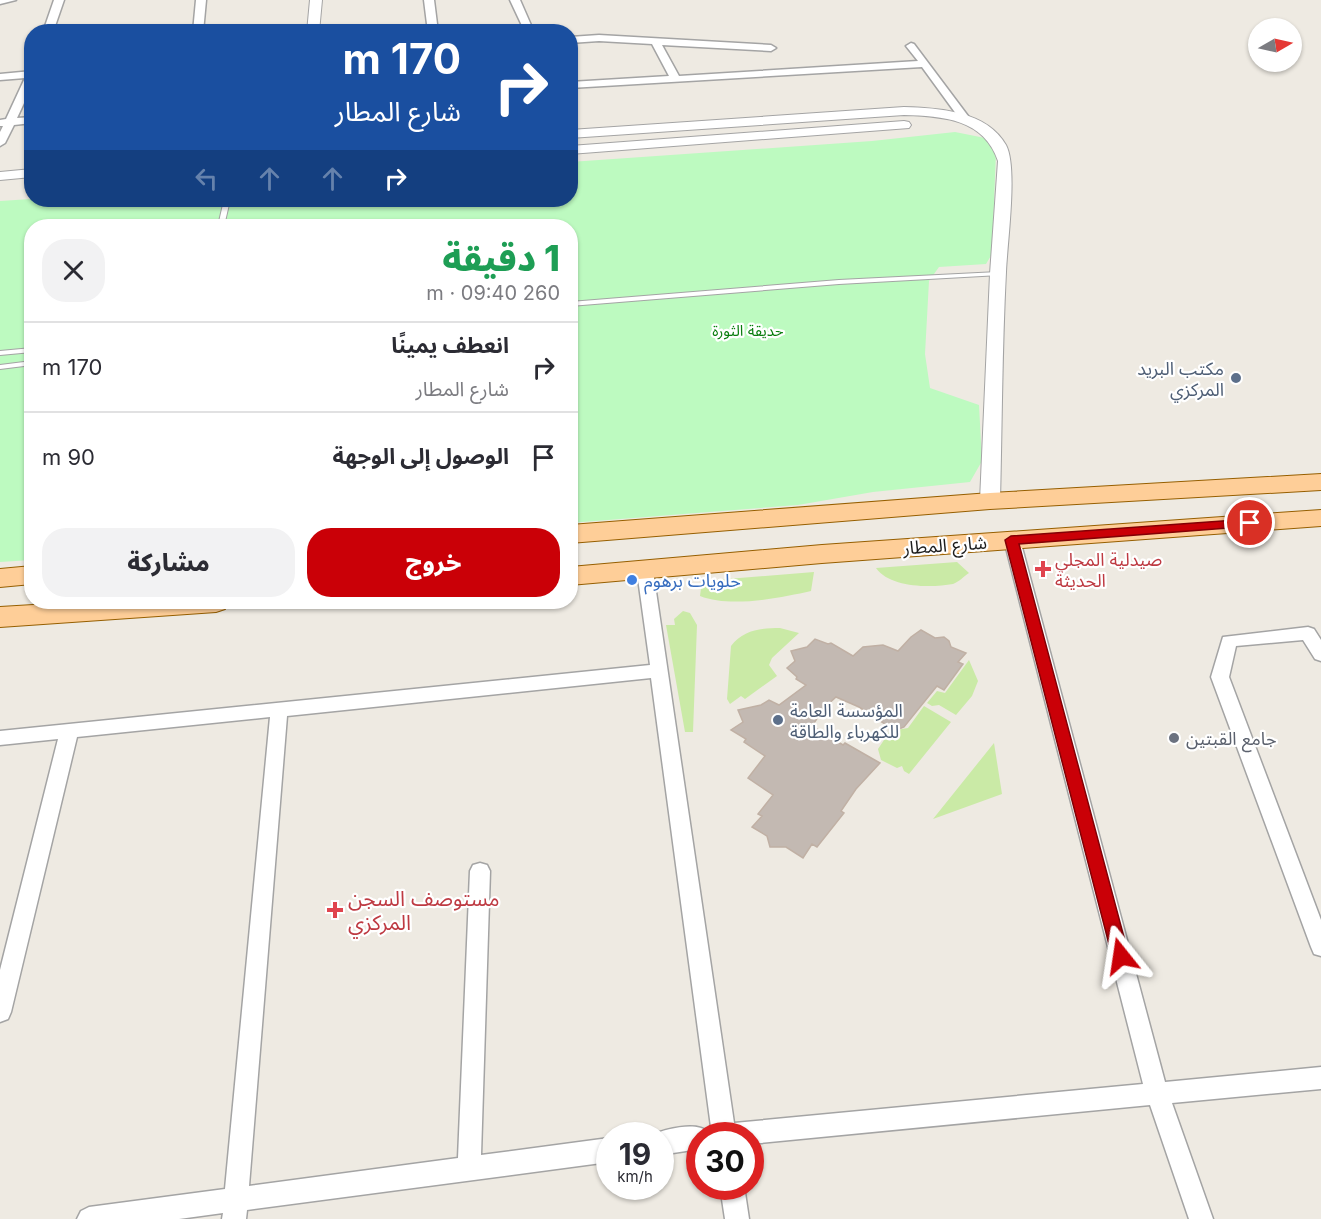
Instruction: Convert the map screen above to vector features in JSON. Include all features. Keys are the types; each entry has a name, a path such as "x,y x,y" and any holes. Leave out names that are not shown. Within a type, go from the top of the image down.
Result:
{"main road":[{"path":"578,533 990,501 1321,482"},
{"name":"شارع المطار","path":"578,575 822,554 1321,518"},
{"path":"0,578 24,576"},
{"path":"0,617 115,609"}],"street":[{"path":"0,1 11,0"},
{"path":"51,24 59,0"},
{"path":"199,24 201,0"},
{"path":"314,24 316,0"},
{"path":"429,0 432,24"},
{"path":"515,0 526,24"},
{"path":"578,39 599,38 771,48"},
{"path":"656,42 676,79"},
{"path":"911,46 957,121"},
{"path":"578,85 924,64"},
{"path":"0,78 24,76"},
{"path":"0,143 4,122 24,87"},
{"path":"578,133 917,111 957,121 991,134 1001,148 1005,161 998,274 990,501"},
{"path":"848,115 856,129"},
{"path":"4,122 24,121"},
{"path":"578,149 957,121"},
{"path":"0,176 24,174"},
{"path":"0,189 24,187"},
{"path":"1011,540 1157,1094 1201,1219"},
{"path":"645,571 720,1122"},
{"path":"1321,656 1308,633 1229,641 1220,677 1321,947"},
{"path":"0,738 659,671"},
{"path":"235,1209 279,711"},
{"path":"0,1012 69,732"},
{"path":"469,1168 480,871"},
{"path":"764,1131 1321,1078"},
{"path":"89,1219 235,1209 469,1168 596,1152"},
{"path":"734,1200 737,1219"}],"lane":[{"path":"578,303 851,282 998,274"},
{"path":"0,353 24,351"},
{"path":"0,367 24,364"}],"green space":[{"name":"حديقة الثورة","path":"955,132 985,138 996,152 992,254 986,264 939,267 929,281 925,354 930,388 979,405 982,461 970,482 873,492 798,505 578,522 578,219 24,219 24,560 0,562 0,201 24,199 24,207 578,207 578,161 872,141"},
{"path":"957,562 969,573 953,584 944,585 923,586 901,583 882,575 876,568"},
{"path":"814,572 811,591 799,594 740,602 712,600 700,596 702,581"},
{"path":"683,611 690,613 697,625 693,732 685,732 666,625 675,625 674,619"},
{"path":"780,628 799,633 772,658 769,665 777,676 745,699 741,696 730,704 727,699 731,646 747,633"},
{"path":"969,660 978,681 972,696 956,715 939,705 932,706 927,703 937,691 945,693"},
{"path":"924,706 951,722 909,774 902,766 897,768 881,760 878,749 890,731 908,728"},
{"path":"994,743 1002,794 933,819"}],"building":[{"path":"921,630 935,638 944,637 949,641 951,647 966,653 958,662 963,664 944,690 937,686 904,727 899,729 891,728 859,707 836,697 824,708 812,726 843,745 845,743 880,763 856,789 841,811 844,813 817,847 812,844 803,858 786,847 770,847 767,836 752,827 762,816 758,814 773,795 748,778 765,756 744,742 746,739 731,730 743,722 738,710 761,705 769,700 779,705 806,685 796,679 797,677 787,668 795,661 791,651 807,647 815,639 831,643 853,656 863,647 883,645 898,651"}],"place":[{"name":"مكتب البريد المركزي","path":"1236,378"},
{"name":"صيدلية المجلي الحديثة","path":"1043,569"},
{"name":"حلويات برهوم","path":"632,580"},
{"name":"المؤسسة العامة للكهرباء والطاقة","path":"778,720"},
{"name":"جامع القبتين","path":"1174,738"},
{"name":"مستوصف السجن المركزي","path":"335,910"}],"route":[{"path":"1121,956 1011,540 1250,523"}]}
